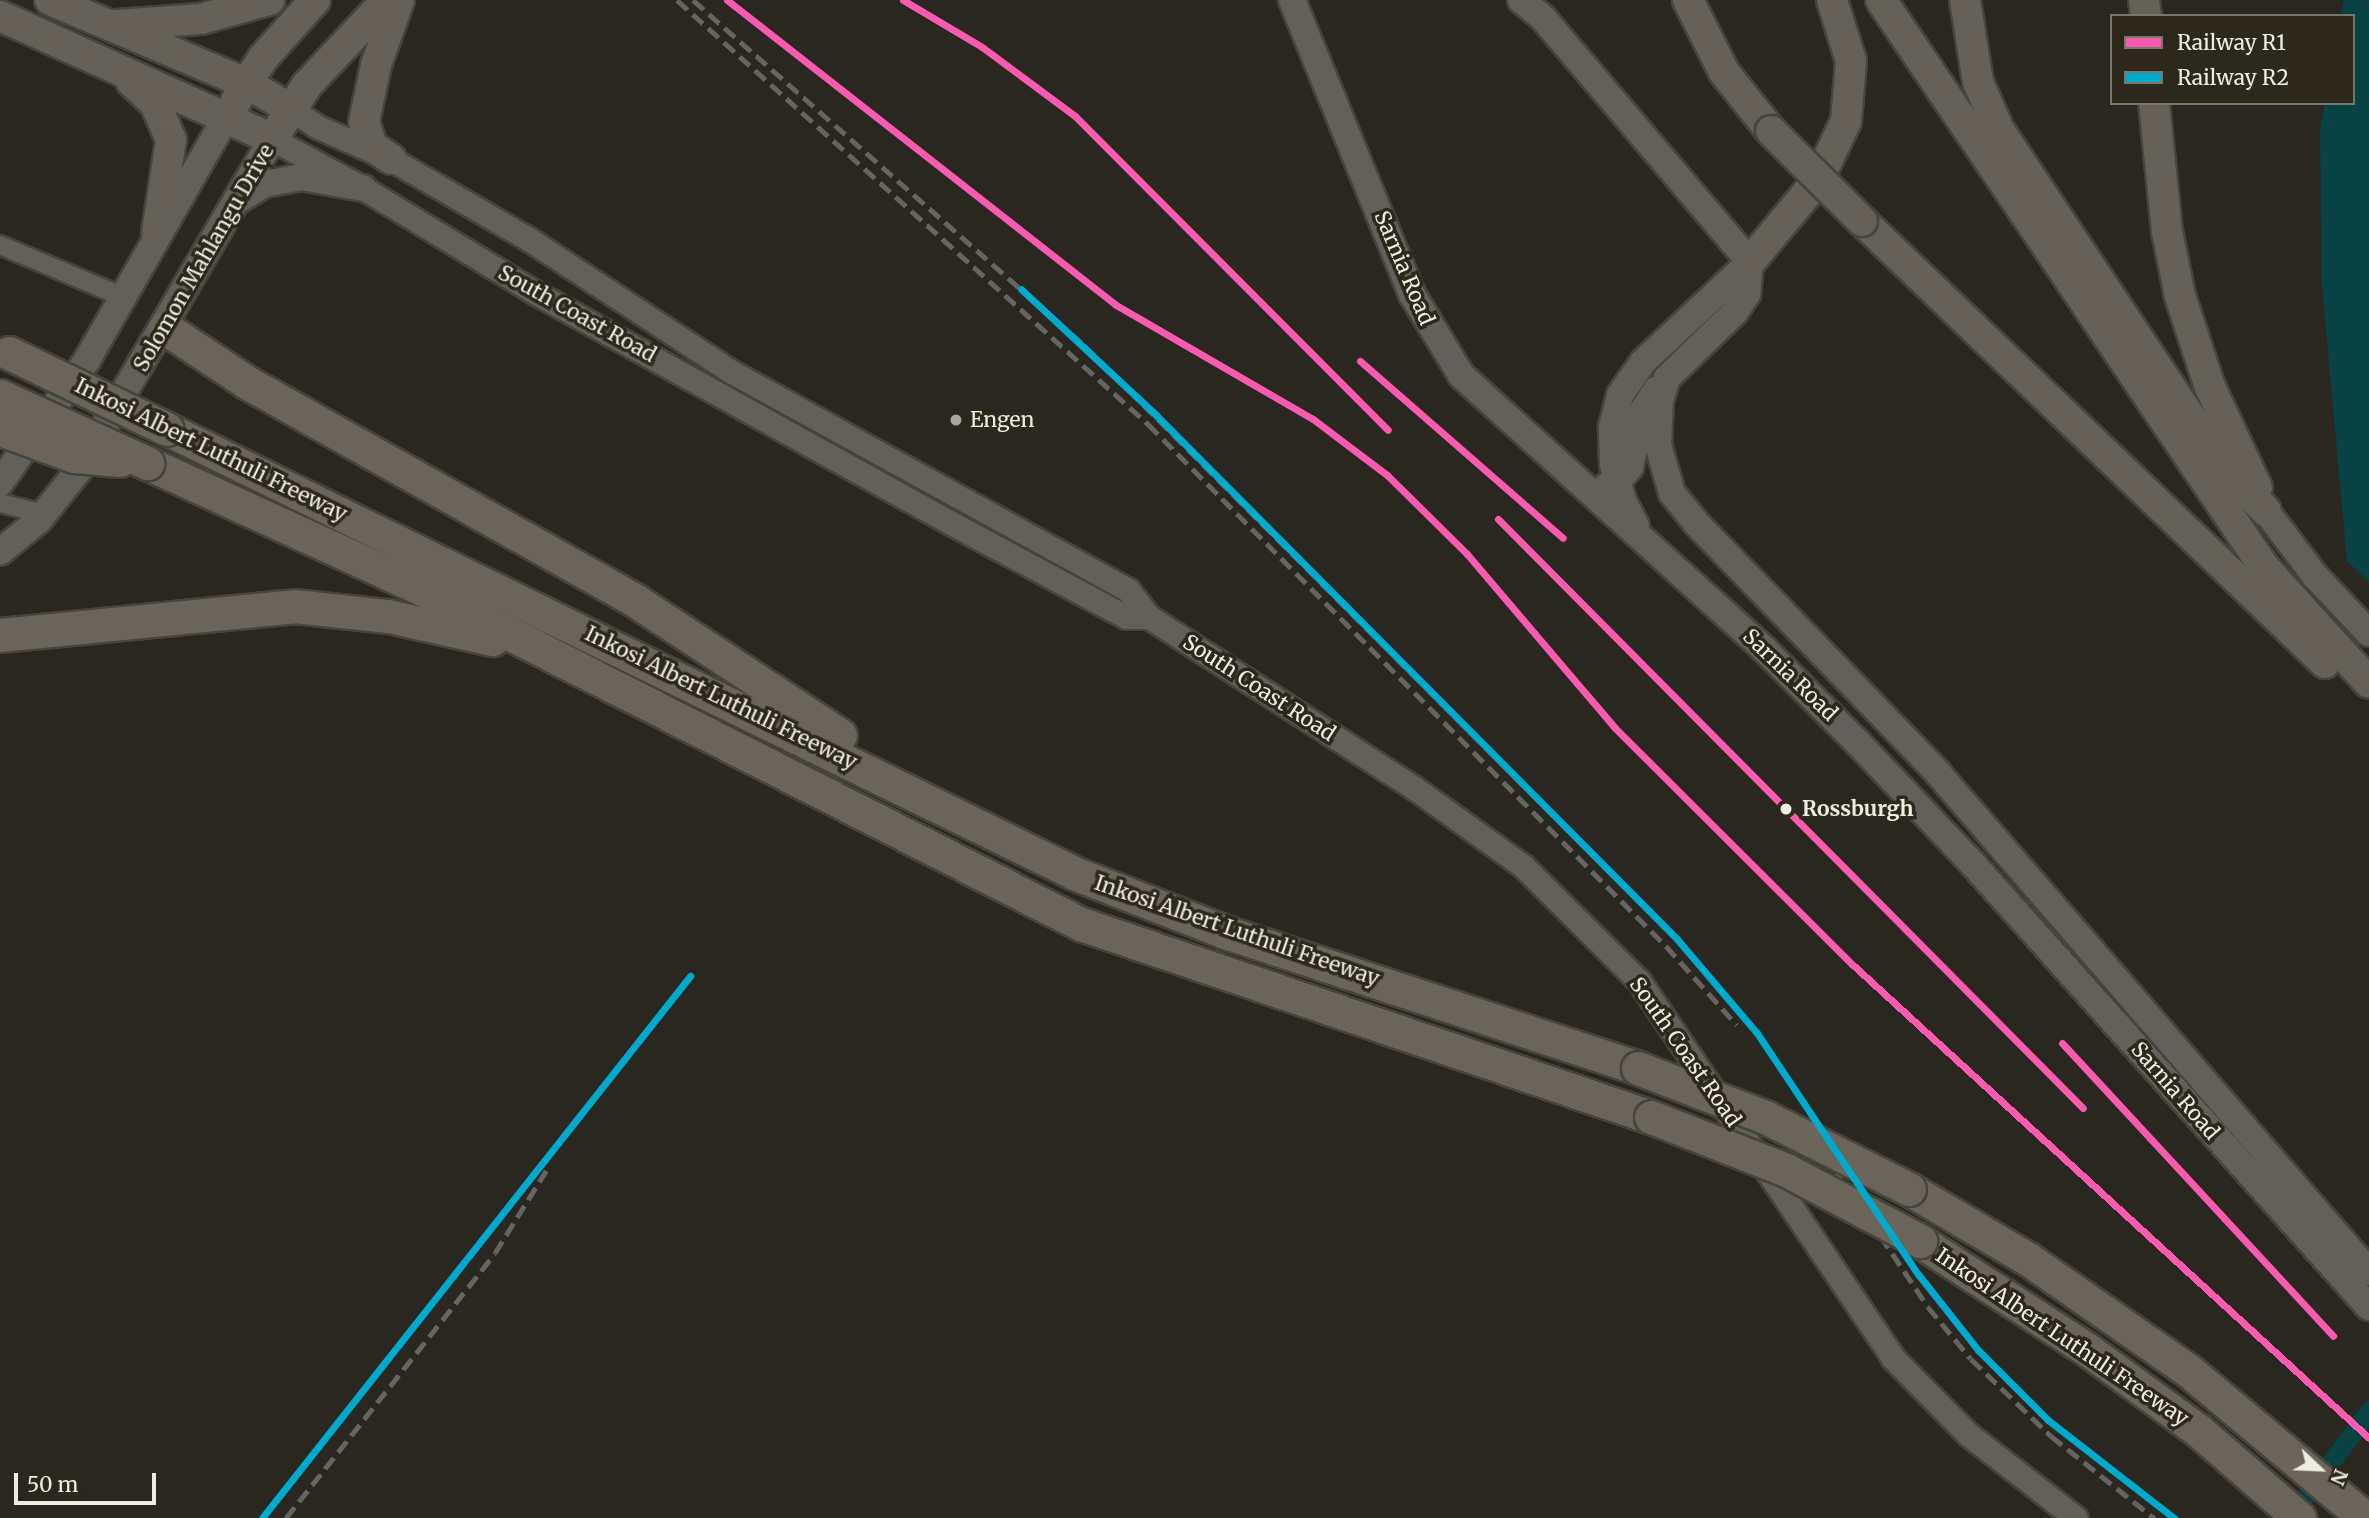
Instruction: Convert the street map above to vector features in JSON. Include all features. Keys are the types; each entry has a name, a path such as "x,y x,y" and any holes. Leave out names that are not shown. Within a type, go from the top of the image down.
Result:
{"highway":[{"name":"South Coast Road","path":"50,0 246,83 291,109"},
{"path":"109,25 201,19 269,0"},
{"path":"226,117 246,83 315,0"},
{"name":"Solomon Mahlangu Drive","path":"272,139 307,85 387,0"},
{"path":"391,159 372,146 364,122 376,65 399,0"},
{"path":"1688,0 1724,72 1771,131 1862,221 2360,684"},
{"path":"1749,262 1818,180 1846,121 1851,61 1832,0"},
{"path":"1881,0 2264,567 2360,684"},
{"path":"1965,0 1978,82 1999,130 2199,430 2233,477 2266,511"},
{"name":"South Coast Road","path":"0,16 272,139"},
{"path":"105,63 135,84 165,118 171,140 171,165 157,233"},
{"path":"2154,105 2167,231 2185,316 2210,387 2266,511"},
{"path":"164,328 248,383 636,601 973,824"},
{"name":"Inkosi Albert Luthuli Freeway","path":"5,351 973,824 1168,912 1639,1068 1765,1117 1909,1189 2075,1290 2265,1431 2365,1518"},
{"name":"Inkosi Albert Luthuli Freeway","path":"0,396 553,654 944,857 1110,936 1651,1117 1786,1170 1920,1241 2088,1350 2241,1465 2300,1518"},
{"path":"0,429 74,456 147,463"},
{"path":"0,635 294,606 388,617 553,654"}],"main road":[{"name":"Sarnia Road","path":"1292,0 1432,332 1461,375 1764,649 1973,864 2365,1303"},
{"path":"1308,0 1318,60"},
{"path":"1521,0 1543,18 1749,262 1747,294 1740,306 1667,378 1642,412 1632,462 1617,483 1588,490"},
{"path":"0,483 87,360 157,233 226,117"},
{"name":"Solomon Mahlangu Drive","path":"0,552 44,514 78,471 164,328 272,139"},
{"path":"237,201 265,184 301,177 363,188"},
{"path":"1646,542 1617,483 1612,427 1629,378 1749,262"},
{"name":"Sarnia Road","path":"1667,378 1658,416 1660,463 1684,509 1937,772 2369,1272"},
{"path":"2266,511 2363,628"}],"street":[{"name":"South Coast Road","path":"291,109 318,127 391,159 530,240 730,371 1135,595 1149,617 1472,827 1563,902 1657,1006 1893,1359 1969,1435 2076,1518"},
{"name":"South Coast Road","path":"272,139 363,188 620,338 1021,561 1126,617 1149,617"},
{"path":"0,244 123,297"},
{"path":"620,338 638,312"},
{"path":"718,392 730,371"},
{"path":"0,503 44,514"},
{"path":"1021,561 1035,538"},
{"path":"1075,590 1088,568"}],"water":[{"path":"2344,0 2369,0 2369,582 2347,561 2322,286 2320,130 2325,105 2355,105 2355,14 2340,14"}],"waterway":[{"path":"2289,1518 2369,1411"}],"railway":[{"path":"677,0 1148,424 1666,946 1737,1025"},
{"path":"693,0 1084,345 1677,939 1757,1033 1918,1274 1978,1350 2048,1420 2174,1518"},
{"path":"262,1518 690,976"},
{"path":"1822,1149 1928,1307 1971,1359 2051,1436 2154,1518"},
{"path":"286,1518 495,1253 546,1171"}],"rail line":[{"name":"R1","path":"727,0 1116,305 1313,419 1387,475 1467,554 1615,728 1853,965 2369,1438"},
{"name":"R1","path":"903,0 982,47 1075,116 1388,430"},
{"name":"R2","path":"1021,289 1156,415 1677,939 1757,1033 1918,1274 1978,1350 2048,1420 2174,1518"},
{"name":"R1","path":"1360,361 1563,538"},
{"name":"R1","path":"1498,519 2083,1108"},
{"name":"R2","path":"262,1518 690,976"},
{"name":"R1","path":"2062,1043 2333,1336"}],"place":[{"name":"Engen","path":"956,420"},
{"name":"Rossburgh","path":"1786,809"}]}
